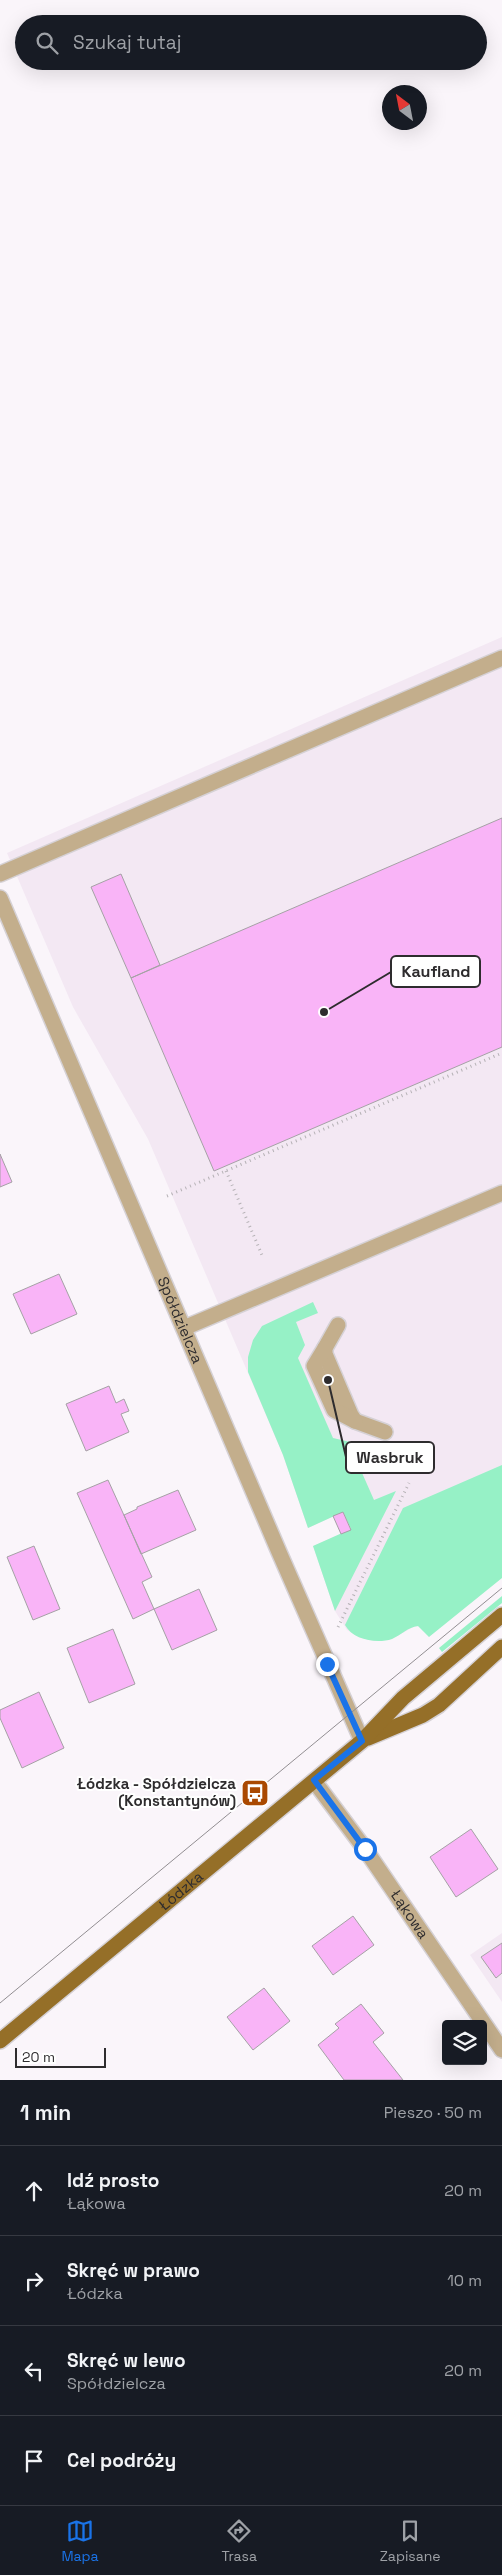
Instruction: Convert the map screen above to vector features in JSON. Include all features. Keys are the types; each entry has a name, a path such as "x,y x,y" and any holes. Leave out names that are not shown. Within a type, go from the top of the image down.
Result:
{"main road":[{"name":"Łódzka","path":"0,2040 362,1741 403,1698 502,1615"},
{"name":"Łódzka","path":"362,1741 423,1715 440,1705 502,1647"}],"street":[{"path":"0,874 502,658"},
{"name":"Spółdzielcza","path":"0,898 286,1570 362,1741"},
{"path":"184,1328 502,1193"},
{"path":"338,1325 325,1348 325,1354 355,1421 385,1432"},
{"name":"Łąkowa","path":"314,1780 365,1849 502,2050"}],"path":[{"path":"167,1196 502,1053"},
{"path":"226,1171 262,1255"},
{"path":"338,1627 409,1483"}],"shaded area":[{"path":"502,637 502,1557 421,1627 415,1626 392,1639 375,1641 361,1638 347,1630 335,1611 313,1546 351,1530 343,1512 308,1528 283,1455 148,1139 73,1007 7,853"},
{"path":"502,1933 502,2002 470,1955"}],"green space":[{"path":"313,1302 318,1313 296,1322 305,1345 298,1358 333,1438 376,1448 355,1457 374,1500 396,1491 335,1611 313,1546 351,1529 343,1512 308,1528 283,1455 248,1372 248,1357 253,1340 262,1326"},
{"path":"502,1465 502,1578 429,1637 418,1626 408,1629 392,1639 379,1641 366,1640 349,1630 345,1625 403,1508"},
{"path":"502,1596 502,1603 442,1652 439,1648"}],"building":[{"path":"502,818 502,1047 214,1171 131,978"},
{"path":"121,874 160,965 131,978 91,887"},
{"path":"0,1154 12,1182 0,1187"},
{"path":"59,1274 77,1314 31,1334 13,1294"},
{"path":"109,1386 116,1403 124,1399 129,1411 121,1414 129,1432 86,1451 66,1404"},
{"path":"108,1480 152,1577 142,1582 154,1609 133,1619 77,1493"},
{"path":"178,1490 196,1530 141,1554 124,1515 137,1509 137,1507"},
{"path":"343,1512 351,1530 341,1534 333,1516"},
{"path":"34,1546 60,1609 33,1620 7,1557"},
{"path":"199,1589 217,1630 172,1650 154,1609"},
{"path":"113,1629 135,1684 89,1703 67,1648"},
{"path":"39,1692 64,1748 22,1768 0,1718 0,1710"},
{"path":"471,1829 498,1869 456,1897 430,1857"},
{"path":"353,1916 374,1945 333,1975 312,1946"},
{"path":"502,1943 502,1973 496,1978 481,1957"},
{"path":"264,1988 290,2021 253,2050 227,2017"},
{"path":"361,2004 384,2033 373,2042 403,2080 344,2080 318,2045 339,2028 335,2024"}],"tram line":[{"path":"0,2003 502,1588"}],"place":[{"name":"Kaufland","path":"324,1012"},
{"name":"Wasbruk","path":"328,1380"},
{"name":"Łódzka - Spółdzielcza (Konstantynów)","path":"255,1793"}],"route":[{"path":"327,1664 362,1741 314,1780 365,1849"}]}
